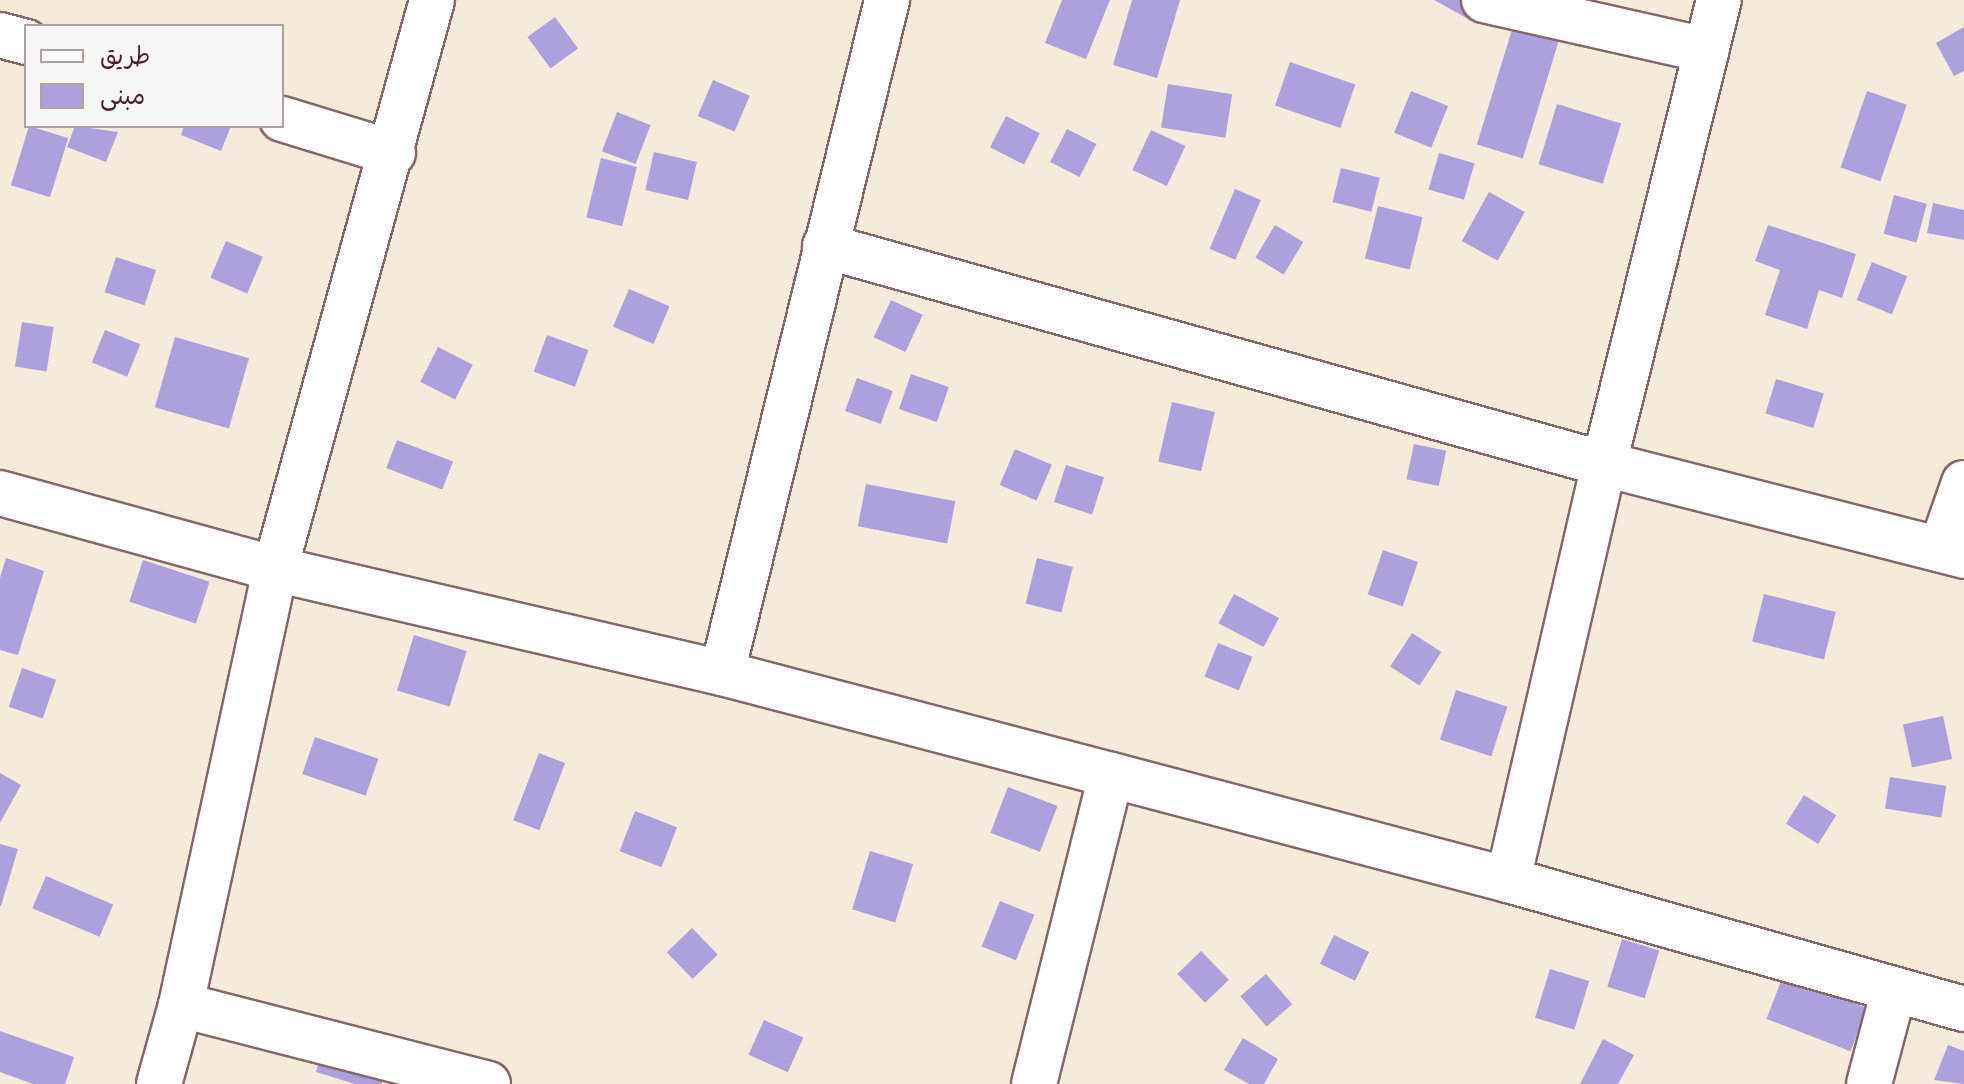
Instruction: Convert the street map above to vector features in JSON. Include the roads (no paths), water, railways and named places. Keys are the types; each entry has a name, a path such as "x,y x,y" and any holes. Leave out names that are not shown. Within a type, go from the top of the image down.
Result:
{"street":[{"path":"159,1084 181,1005 275,569 393,153 432,0"},
{"path":"722,673 887,0"},
{"path":"1484,0 1706,50"},
{"path":"1508,880 1604,464 1719,0"},
{"path":"0,35 24,41"},
{"path":"284,120 393,153"},
{"path":"825,246 1604,464 1953,552 1964,483"},
{"path":"0,493 275,569 722,673 1111,775 1508,880 1964,1009"},
{"path":"1034,1084 1111,775"},
{"path":"1869,1084 1894,990"},
{"path":"181,1005 488,1084"}]}
